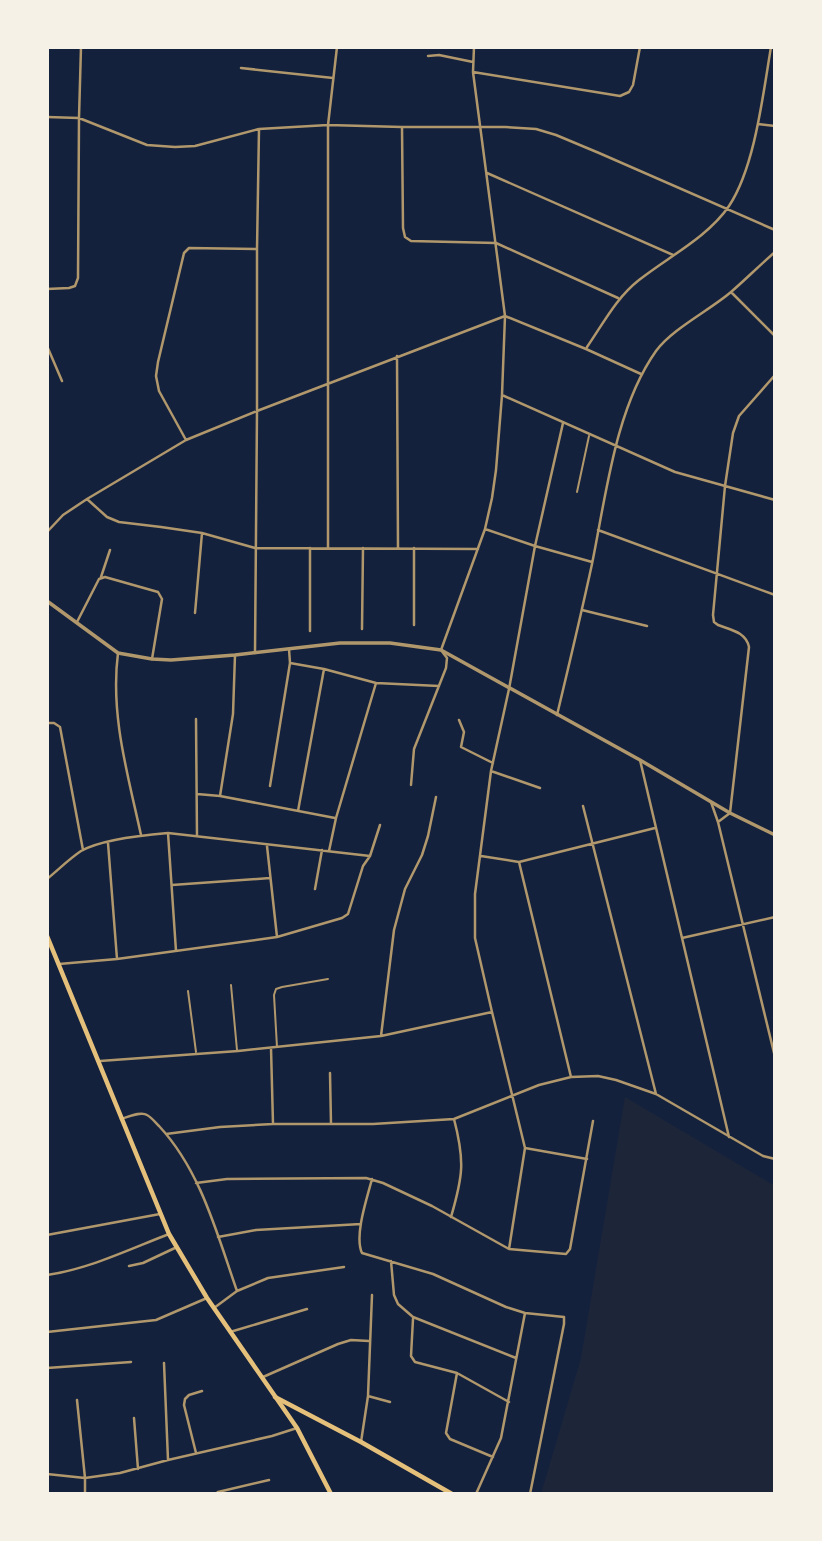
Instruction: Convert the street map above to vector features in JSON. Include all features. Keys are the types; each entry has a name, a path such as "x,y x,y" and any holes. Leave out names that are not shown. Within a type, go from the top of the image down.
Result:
{"main road":[{"path":"47,936 169,1234 207,1298 297,1428 331,1494"},
{"path":"275,1397 452,1494"}],"street":[{"path":"47,289 75,286 78,278 81,47"},
{"path":"328,548 328,125 337,47"},
{"path":"441,650 485,529 495,484 502,395 505,316 473,72 474,47"},
{"path":"473,72 620,96 629,92 633,85 640,47"},
{"path":"586,349 620,298 637,282 703,234 727,209 746,169 758,124 771,47"},
{"path":"428,56 439,55 473,62"},
{"path":"241,68 332,78"},
{"path":"47,117 79,118 147,145 174,147 195,146 259,129 328,125 536,129 556,135 775,230"},
{"path":"758,124 775,126"},
{"path":"402,127 402,228 405,237 411,241 495,243 620,298"},
{"path":"255,653 259,129"},
{"path":"487,173 673,255"},
{"path":"186,440 159,391 156,376 184,253 189,248 257,249"},
{"path":"557,715 616,447 641,374 658,348 731,292 775,252"},
{"path":"731,292 775,336"},
{"path":"47,532 63,515 87,499 186,440 505,316 641,374"},
{"path":"47,346 62,381"},
{"path":"397,356 398,548"},
{"path":"718,822 730,813 748,647 747,639 743,635 714,622 712,609 725,486 735,423 775,374"},
{"path":"502,395 675,472 775,500"},
{"path":"509,1249 525,1148 475,938 475,894 491,771 535,546 563,423"},
{"path":"87,499 107,517 119,523 202,533 255,548 478,549"},
{"path":"485,529 592,562"},
{"path":"598,530 775,595"},
{"path":"195,613 202,533"},
{"path":"310,548 310,631"},
{"path":"362,629 363,548"},
{"path":"414,548 414,625"},
{"path":"76,623 101,578 110,550"},
{"path":"101,578 161,595 152,659"},
{"path":"47,601 118,653 152,659 235,655 340,643 390,643 441,650 730,813 775,835"},
{"path":"582,610 647,626"},
{"path":"270,786 290,663 289,649"},
{"path":"411,785 414,749 447,663 441,650"},
{"path":"118,653 116,673 120,734 141,835"},
{"path":"220,796 233,715 235,655"},
{"path":"290,663 376,683 439,686"},
{"path":"298,811 324,669"},
{"path":"329,851 336,818 376,683"},
{"path":"196,719 197,836"},
{"path":"459,720 464,732 461,747 493,763"},
{"path":"47,723 60,727 83,850"},
{"path":"640,760 729,1137"},
{"path":"491,771 541,788"},
{"path":"197,794 336,818"},
{"path":"380,1037 394,930 405,889 422,855 436,797"},
{"path":"711,802 775,1057"},
{"path":"583,806 656,1094"},
{"path":"59,964 277,937 342,918 348,914 363,866 370,856 380,825"},
{"path":"480,855 519,862 655,828"},
{"path":"168,833 176,951"},
{"path":"47,879 83,850 141,835 168,833 370,856"},
{"path":"108,842 117,958"},
{"path":"267,845 277,937"},
{"path":"315,890 322,850"},
{"path":"519,862 571,1077"},
{"path":"172,885 270,878"},
{"path":"682,939 775,917"},
{"path":"99,1061 380,1037 492,1012"},
{"path":"271,1048 273,1125"},
{"path":"330,1073 331,1124"},
{"path":"166,1134 220,1127 373,1124 454,1119 539,1085 571,1077 598,1076 656,1094 763,1156 775,1159"},
{"path":"121,1119 145,1114 166,1134 181,1155 196,1183 237,1291"},
{"path":"451,1217 462,1172 460,1141 454,1119"},
{"path":"196,1183 252,1178 372,1179 432,1206 509,1249 566,1254 570,1249 593,1121"},
{"path":"525,1148 587,1159"},
{"path":"372,1179 361,1224 360,1251 433,1274 506,1307 525,1313 562,1316 565,1319 530,1494"},
{"path":"47,1235 160,1214"},
{"path":"218,1237 256,1230 361,1224"},
{"path":"47,1275 101,1261 169,1234"},
{"path":"129,1266 143,1263 177,1247"},
{"path":"391,1261 394,1295 398,1304 413,1317 516,1358"},
{"path":"214,1308 237,1291 268,1278 344,1267"},
{"path":"361,1442 368,1396 372,1296"},
{"path":"47,1332 156,1320 207,1298"},
{"path":"230,1332 307,1309"},
{"path":"476,1494 501,1438 525,1313"},
{"path":"413,1317 411,1356 415,1362 457,1373 509,1402"},
{"path":"262,1377 338,1344 351,1340 369,1341"},
{"path":"47,1367 131,1362"},
{"path":"164,1363 168,1460"},
{"path":"457,1373 446,1433 450,1439 493,1457"},
{"path":"196,1453 184,1405 189,1395 202,1391"},
{"path":"368,1396 390,1402"},
{"path":"77,1400 85,1494"},
{"path":"134,1418 138,1469"},
{"path":"47,1474 85,1478 138,1469 297,1428"},
{"path":"216,1494 269,1480"}],"lane":[{"path":"577,492 590,435"},
{"path":"277,1047 274,995 276,989 328,979"},
{"path":"230,985 237,1051"},
{"path":"188,991 196,1053"}],"shaded area":[{"path":"625,1097 775,1186 775,1494 541,1494 581,1358"}]}
